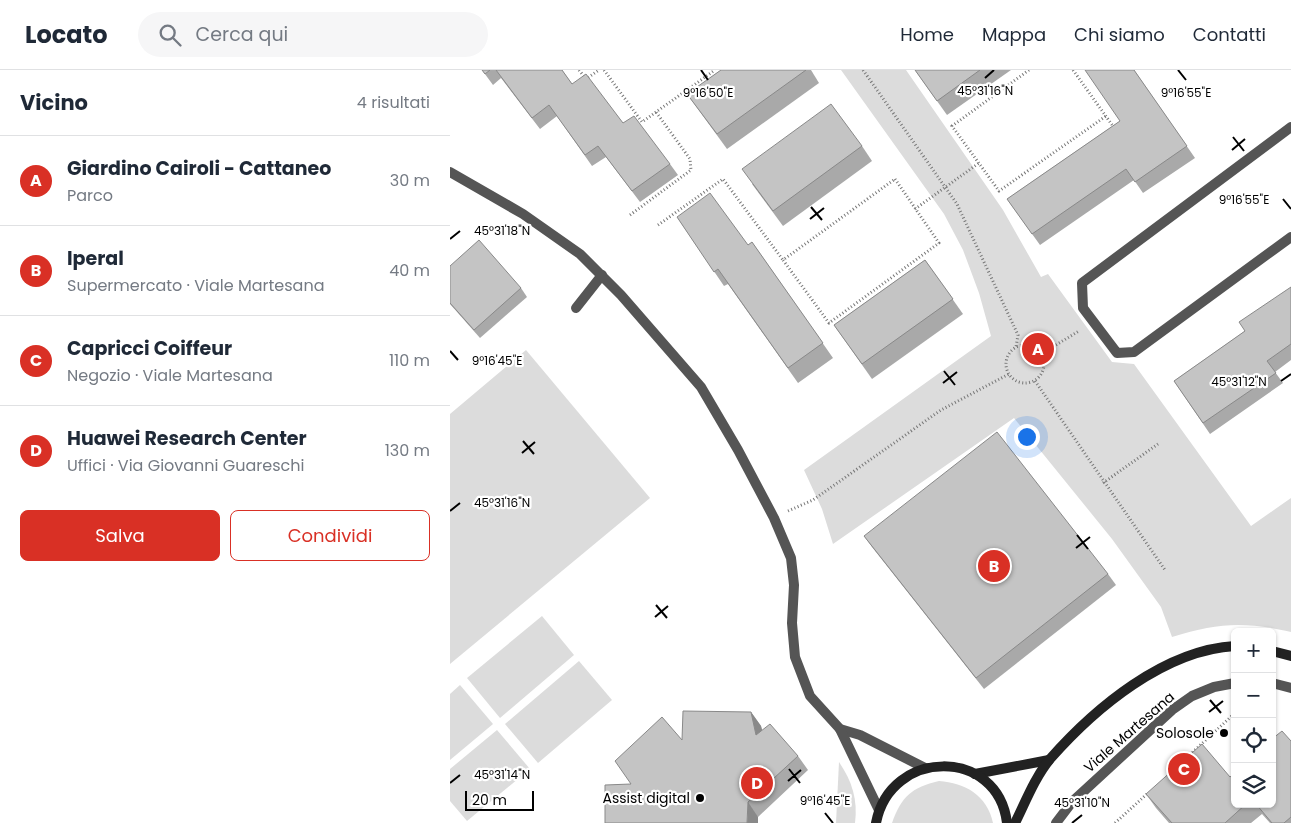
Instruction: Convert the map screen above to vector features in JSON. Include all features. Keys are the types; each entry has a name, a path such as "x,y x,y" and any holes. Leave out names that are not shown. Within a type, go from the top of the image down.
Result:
{"street":[{"path":"1291,127 1082,283 1083,308 1117,353 1134,352 1291,237"},
{"path":"450,172 523,214 580,254 662,340 701,387 722,419 774,518 791,558 794,585 792,623 798,669 810,696 840,729 879,810"},
{"path":"576,308 602,275"},
{"path":"1015,823 1049,760 1102,709 1145,676 1161,667 1189,656 1231,647"},
{"path":"1276,652 1291,656"},
{"name":"Viale Martesana","path":"1056,823 1072,802 1172,710 1192,696 1214,687 1231,684"},
{"path":"1276,685 1291,688"},
{"path":"840,729 860,735 925,768"},
{"path":"975,774 1049,760"},
{"path":"876,823 879,810 888,792 903,778 925,768 950,766 975,774 990,785 1006,812 1007,823"}],"path":[{"path":"579,70 586,79 599,70"},
{"path":"604,70 642,122 715,70"},
{"path":"863,70 957,204 1018,335 1016,347 1007,360 1009,374 1019,383 1026,384 1035,381 1042,374 1044,368 1041,354 1030,346 1016,347"},
{"path":"1029,70 952,126 999,191 1106,116"},
{"path":"1074,70 1116,131"},
{"path":"630,215 691,170 690,159 656,112"},
{"path":"915,209 979,163"},
{"path":"658,225 723,179 829,323 939,243 895,179 783,260"},
{"path":"1041,354 1093,322"},
{"path":"774,518 813,500 941,410 1009,374"},
{"path":"1035,381 1164,570"},
{"path":"1103,483 1158,444"},
{"path":"1178,765 1231,717"},
{"path":"1115,823 1150,791"}],"shaded area":[{"path":"841,70 906,70 1003,210 1041,277 1048,274 1112,362 1134,364 1251,526 1291,498 1291,632 1259,626 1231,625 1217,626 1172,637 1161,607 1112,539 1014,418 833,544 822,509 804,470 991,336 979,293 963,250 944,214"},
{"path":"526,350 650,498 450,664 450,414"},
{"path":"542,616 574,655 500,718 467,678"},
{"path":"579,661 612,700 538,763 505,724"},
{"path":"460,685 493,724 450,760 450,694"},
{"path":"497,730 530,769 467,821 450,801 450,769"},
{"path":"839,762 853,791 856,806 855,823 836,823"},
{"path":"939,781 958,784 974,792 986,805 993,823 892,823 899,806 909,794 922,786"}],"building":[{"path":"482,70 490,70 485,74"},
{"path":"496,70 562,70 572,84 586,74 623,123 634,116 670,164 632,191 598,146 585,155 549,105 532,118"},
{"path":"721,70 806,70 717,134 687,94"},
{"path":"915,70 980,70 937,101"},
{"path":"1085,70 1134,70 1187,146 1135,182 1126,169 1032,234 1007,199 1120,121"},
{"path":"831,104 862,146 773,211 742,169"},
{"path":"710,193 748,245 752,242 823,343 788,368 718,269 714,272 677,217"},
{"path":"479,240 521,288 474,330 450,303 450,266"},
{"path":"925,260 953,299 862,364 834,325"},
{"path":"1291,287 1291,344 1267,361 1276,373 1203,423 1174,381 1245,331 1239,322"},
{"path":"997,432 1108,574 976,678 864,536"},
{"path":"683,711 751,712 756,735 770,724 798,756 748,802 747,823 605,823 605,785 631,784 615,761 662,717 682,740"},
{"path":"1282,731 1291,741 1291,817 1284,823 1272,823 1259,808 1276,808 1276,736"},
{"path":"1202,744 1231,776 1231,808 1242,808 1225,823 1172,823 1146,794"}],"place":[{"name":"Giardino Cairoli - Cattaneo","path":"1038,349"},
{"name":"Iperal","path":"994,566"},
{"name":"Solosole","path":"1224,733"},
{"name":"Capricci Coiffeur","path":"1184,769"},
{"name":"Huawei Research Center","path":"757,783"},
{"name":"Assist digital","path":"700,798"}]}
